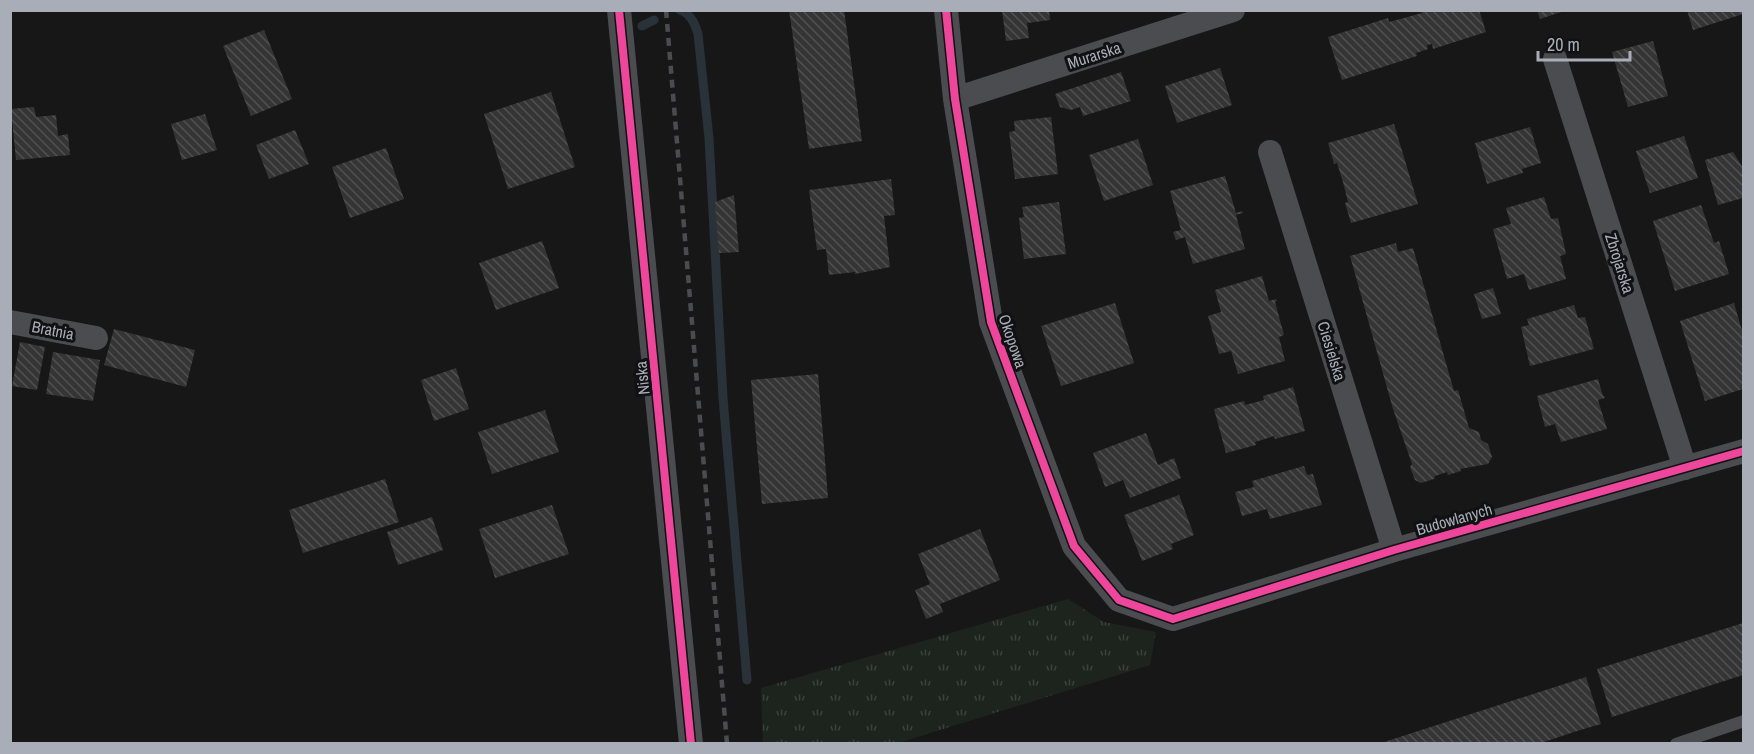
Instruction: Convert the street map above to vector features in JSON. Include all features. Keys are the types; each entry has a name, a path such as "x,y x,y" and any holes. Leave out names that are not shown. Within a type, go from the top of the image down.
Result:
{"street":[{"name":"Niska","path":"619,10 692,744"},
{"name":"Okopowa","path":"946,10 955,99 991,322 1074,546 1119,600 1173,619"},
{"name":"Murarska","path":"955,99 1233,10"},
{"name":"Zbrojarska","path":"1555,59 1686,468"},
{"name":"Ciesielska","path":"1270,152 1394,550"},
{"name":"Bratnia","path":"10,322 96,338"},
{"name":"Budowlanych","path":"1173,619 1394,550 1743,451"}],"lane":[{"path":"1676,744 1743,721"}],"green space":[{"path":"1068,599 1104,622 1156,632 1150,665 898,743 763,743 761,688"}],"building":[{"path":"789,10 844,10 862,141 809,149"},
{"path":"1002,10 1049,10 1050,20 1027,23 1029,38 1006,41"},
{"path":"1421,10 1479,10 1486,32 1433,49 1432,44 1427,45 1428,49 1416,53 1417,56 1342,80 1328,37 1388,18 1389,22 1422,13"},
{"path":"1537,10 1564,10 1564,11 1540,19"},
{"path":"1687,10 1743,10 1743,14 1693,30"},
{"path":"264,30 292,99 251,116 223,46"},
{"path":"1653,41 1668,96 1628,107 1612,52"},
{"path":"1220,68 1232,105 1177,123 1165,86"},
{"path":"1121,72 1131,101 1083,116 1080,107 1071,110 1060,107 1055,94"},
{"path":"551,92 575,167 508,189 484,114"},
{"path":"34,107 36,117 56,115 58,136 68,134 70,155 16,160 11,109"},
{"path":"205,114 217,150 182,160 171,124"},
{"path":"1051,117 1058,174 1015,179 1009,132 1015,131 1014,121"},
{"path":"1394,124 1418,204 1351,223 1345,203 1348,202 1343,182 1337,163 1334,164 1328,143"},
{"path":"1530,127 1541,163 1522,169 1523,173 1487,184 1475,143"},
{"path":"295,130 309,164 269,179 256,145"},
{"path":"1684,136 1698,178 1650,193 1636,151"},
{"path":"1138,139 1153,185 1104,201 1089,155"},
{"path":"386,148 404,199 350,218 332,167"},
{"path":"1733,152 1743,168 1743,198 1718,205 1705,160"},
{"path":"1225,176 1236,213 1242,211 1243,213 1236,215 1245,249 1193,264 1185,237 1176,240 1173,232 1181,230 1170,191"},
{"path":"891,179 895,215 884,216 890,267 855,274 855,272 829,275 826,249 817,250 809,190"},
{"path":"734,195 739,252 719,253 715,202"},
{"path":"1544,197 1551,219 1558,218 1566,254 1560,256 1566,279 1529,290 1524,274 1507,279 1493,229 1511,224 1506,208"},
{"path":"1059,202 1066,254 1024,259 1019,218 1024,217 1022,207"},
{"path":"1701,205 1714,243 1719,241 1729,274 1675,291 1653,221"},
{"path":"542,241 559,288 496,310 479,263"},
{"path":"1396,243 1398,252 1413,248 1454,391 1458,390 1469,428 1479,432 1481,440 1488,444 1492,457 1488,464 1460,469 1461,471 1448,475 1447,472 1421,483 1415,480 1410,467 1412,464 1393,409 1350,256"},
{"path":"1262,276 1269,301 1276,299 1277,301 1275,302 1284,335 1279,337 1285,361 1238,374 1231,351 1219,354 1208,316 1221,312 1215,290"},
{"path":"1493,288 1501,314 1482,319 1474,294"},
{"path":"1115,303 1134,363 1061,386 1041,326"},
{"path":"1734,303 1743,334 1743,389 1705,401 1680,321"},
{"path":"1574,305 1578,318 1585,317 1594,349 1530,366 1521,327 1529,325 1527,319"},
{"path":"114,329 195,350 186,387 104,365"},
{"path":"20,342 45,347 37,390 12,386"},
{"path":"53,352 100,360 93,401 46,394"},
{"path":"456,368 469,409 434,421 421,380"},
{"path":"818,374 828,498 762,504 751,380"},
{"path":"1598,379 1605,398 1598,400 1607,429 1561,442 1555,424 1545,427 1537,396"},
{"path":"1293,387 1305,431 1275,439 1274,436 1255,442 1256,445 1226,453 1214,409 1244,401 1245,405 1264,400 1263,396"},
{"path":"545,410 559,452 492,474 478,432"},
{"path":"1146,433 1158,465 1174,458 1181,478 1130,498 1123,480 1105,487 1093,453"},
{"path":"1304,466 1307,475 1313,474 1322,505 1270,519 1267,509 1242,516 1235,492 1254,487 1252,481"},
{"path":"385,479 399,522 303,553 289,510"},
{"path":"1179,495 1194,535 1171,544 1173,549 1142,561 1124,515"},
{"path":"552,505 569,554 495,578 479,529"},
{"path":"432,517 443,550 398,565 387,532"},
{"path":"980,529 1000,580 940,604 943,612 926,619 915,590 930,584 918,554"},
{"path":"1743,623 1743,675 1612,717 1597,669"},
{"path":"1586,677 1601,724 1538,744 1378,744"}],"waterway":[{"path":"680,10 690,17 698,34 709,138 723,398 747,680"},
{"path":"642,26 654,20"}],"railway":[{"path":"666,10 727,744"}],"cycle path":[{"path":"619,10 691,744"},
{"path":"946,10 955,99 991,322 1074,546 1119,600 1173,619 1394,550 1744,451"}]}
